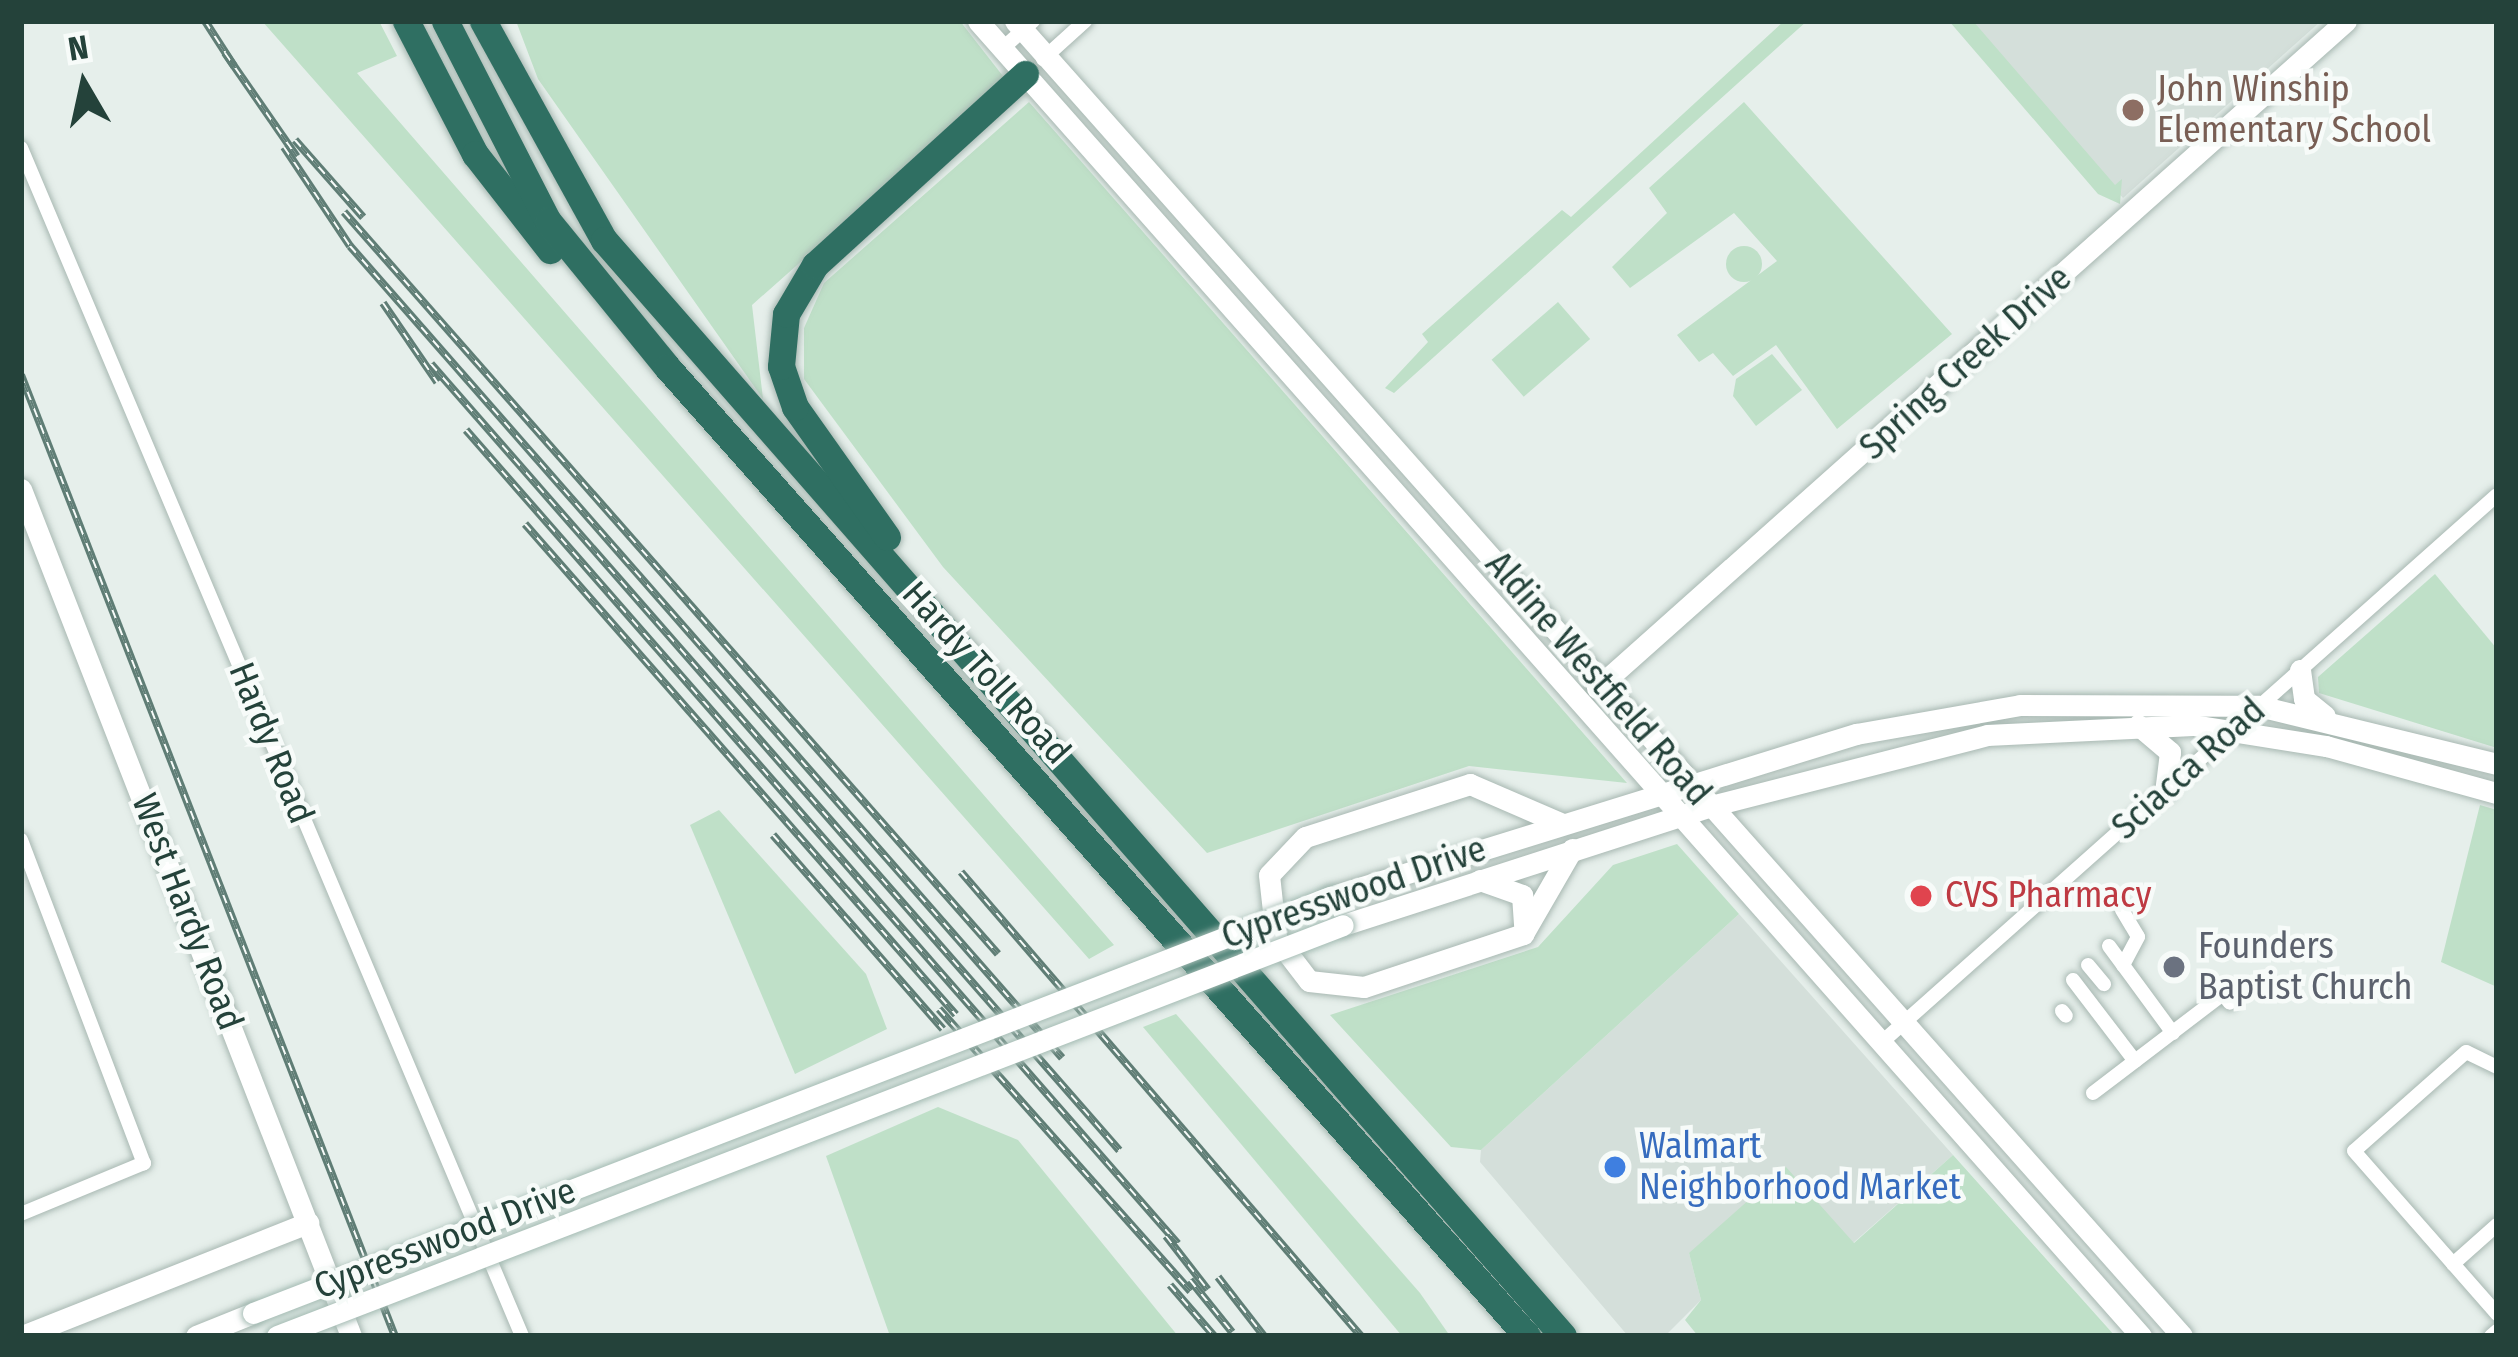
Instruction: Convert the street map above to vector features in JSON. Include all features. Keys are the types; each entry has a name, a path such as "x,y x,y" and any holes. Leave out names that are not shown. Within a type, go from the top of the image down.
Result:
{"highway":[{"path":"406,21 475,154 583,291 667,368"},
{"name":"Hardy Toll Road","path":"445,21 548,221 667,368 1527,1336"},
{"name":"Hardy Toll Road","path":"483,21 604,240 956,633 1563,1336"},
{"path":"956,633 795,407 782,331 815,265 1036,65"}],"main road":[{"name":"Aldine Westfield Road","path":"978,21 1002,49 1036,65 1216,244 1605,682 1757,862 2182,1336"},
{"name":"Spring Creek Drive","path":"1582,699 2346,21"},
{"name":"Aldine Westfield Road","path":"1024,24 1036,65 1192,264 1620,740 2141,1336"},
{"path":"1192,264 1216,244"},
{"path":"1320,410 1344,391"},
{"name":"West Hardy Road","path":"21,489 351,1336"},
{"path":"1451,557 1474,539"},
{"path":"2300,670 2311,710 2336,720"},
{"name":"Cypresswood Drive","path":"196,1336 1330,897 1561,823 1964,712 2082,701 2259,706 2336,720 2497,764"},
{"path":"1964,712 1968,738"},
{"path":"2138,724 2170,752 2165,790"},
{"name":"Cypresswood Drive","path":"277,1336 1343,925 1711,806 1968,738 2138,724 2232,730 2442,775 2497,793"},
{"path":"1614,808 1635,775 1620,740"},
{"path":"2442,775 2457,751"},
{"path":"1561,823 1469,784 1305,837 1276,859 1266,908 1295,970 1338,990 1523,934 1572,849"},
{"path":"1757,862 1742,814 1762,791"},
{"path":"1483,846 1496,820 1492,793"},
{"path":"1480,880 1522,895 1523,934"},
{"path":"2037,1220 2060,1199"},
{"path":"22,1336 308,1223"}],"street":[{"path":"1036,65 1085,21"},
{"path":"1002,49 1024,24"},
{"name":"Hardy Road","path":"21,148 523,1336"},
{"name":"Sciacca Road","path":"1881,1043 2497,495"},
{"path":"21,840 144,1163 21,1214"},
{"path":"2122,910 2138,937 2123,964"},
{"path":"2109,946 2173,1033"},
{"path":"2086,994 2105,985 2088,964"},
{"path":"2073,980 2135,1060"},
{"path":"2093,1093 2223,994 2230,1003"},
{"path":"2497,1067 2466,1052 2354,1151 2497,1314"},
{"path":"2453,1264 2497,1225"}],"shaded area":[{"name":"John Winship Elementary School","path":"1964,21 2321,21 2123,198"},
{"path":"1739,914 1953,1155 1853,1243 1689,1253 1701,1300 1665,1336 1628,1336 1480,1162 1481,1150"}],"green space":[{"path":"262,21 379,21 397,56 357,73 1114,945 1089,959"},
{"path":"516,21 960,21 1006,80 752,305 763,399 538,79"},
{"path":"1784,21 1807,21 1394,393 1385,388 1428,342 1422,334 1562,210 1571,217"},
{"path":"1949,21 1973,21 2115,185 2122,179 2120,204 2098,194"},
{"path":"1029,102 1627,783 1469,766 1207,853 943,567 804,379 804,328 824,283"},
{"path":"1744,102 1952,334 1837,429 1776,345 1733,376 1713,353 1699,362 1677,335 1777,261 1734,213 1630,288 1612,267 1667,213 1649,188"},
{"path":"1744,246 1757,251 1762,264 1757,277 1744,282 1731,277 1726,264 1731,251"},
{"path":"1558,302 1590,339 1524,397 1492,360"},
{"path":"1772,354 1802,390 1756,426 1733,396 1736,379"},
{"path":"2435,574 2497,649 2497,748 2319,693 2318,677"},
{"path":"2480,805 2497,810 2497,987 2441,962"},
{"path":"719,810 866,974 887,1029 795,1074 690,825"},
{"path":"1677,844 1739,914 1481,1150 1451,1147 1330,1015 1538,947 1613,865"},
{"path":"1176,1014 1420,1293 1450,1336 1402,1336 1143,1027"},
{"path":"938,1107 1018,1140 1178,1336 890,1336 826,1156"},
{"path":"1953,1155 2115,1336 1698,1336 1685,1320 1701,1300 1689,1253 1786,1167 1854,1243"}],"railway":[{"path":"205,21 234,66"},
{"path":"225,53 297,157"},
{"path":"295,140 363,217"},
{"path":"284,147 350,246 1062,1058"},
{"path":"344,212 998,954"},
{"path":"383,303 437,382"},
{"path":"431,364 1119,1150"},
{"path":"21,375 395,1336"},
{"path":"466,430 1178,1244"},
{"path":"525,524 956,1015"},
{"path":"773,835 943,1029"},
{"path":"961,872 1361,1336"},
{"path":"939,1009 1190,1291"},
{"path":"1166,1236 1208,1290"},
{"path":"1218,1277 1264,1336"},
{"path":"1190,1280 1232,1332"},
{"path":"1170,1285 1214,1336"}],"place":[{"name":"John Winship Elementary School","path":"2133,110"},
{"name":"CVS Pharmacy","path":"1921,896"},
{"name":"Founders Baptist Church","path":"2174,967"},
{"name":"Walmart Neighborhood Market","path":"1615,1167"}]}
